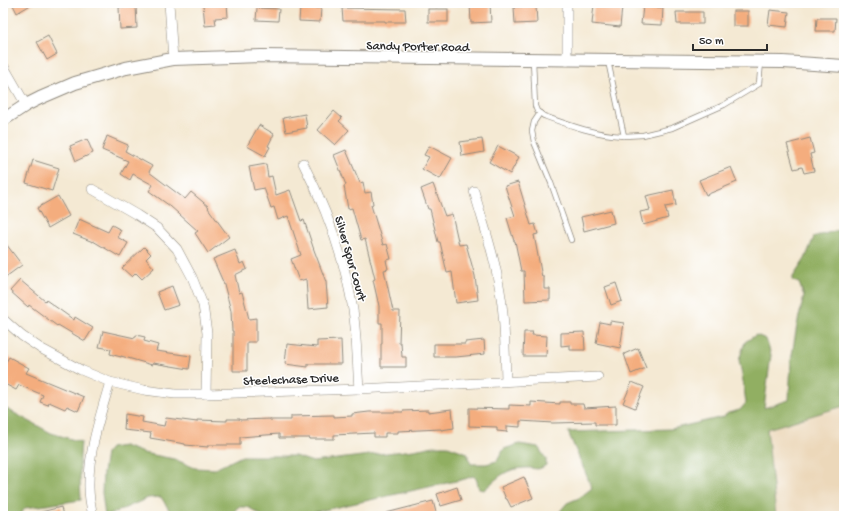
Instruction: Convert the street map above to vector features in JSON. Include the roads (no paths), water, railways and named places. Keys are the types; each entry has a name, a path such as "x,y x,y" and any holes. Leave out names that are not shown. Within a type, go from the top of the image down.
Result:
{"street":[{"path":"169,3 173,59"},
{"path":"567,60 568,3"},
{"name":"Sandy Porter Road","path":"3,120 26,105 75,83 101,74 173,59 261,56 783,62 844,66"},
{"path":"3,65 26,105"},
{"name":"Silver Spur Court","path":"303,163 324,208 349,288 355,328 359,389"},
{"path":"92,189 157,228 177,249 192,277 203,305 207,333 206,394"},
{"path":"474,191 491,248 500,286 503,308 506,381"},
{"name":"Steelechase Drive","path":"3,319 22,336 40,348 81,370 110,382 144,390 175,394 359,389 598,377"},
{"path":"93,516 88,490 89,463 94,436 110,382"}],"lane":[{"path":"533,60 535,106 538,112 554,120 612,136 643,135 672,128 724,104 759,84 761,62"},
{"path":"608,61 624,136"},
{"path":"540,113 534,122 532,131 534,142 551,183 571,240"}]}
